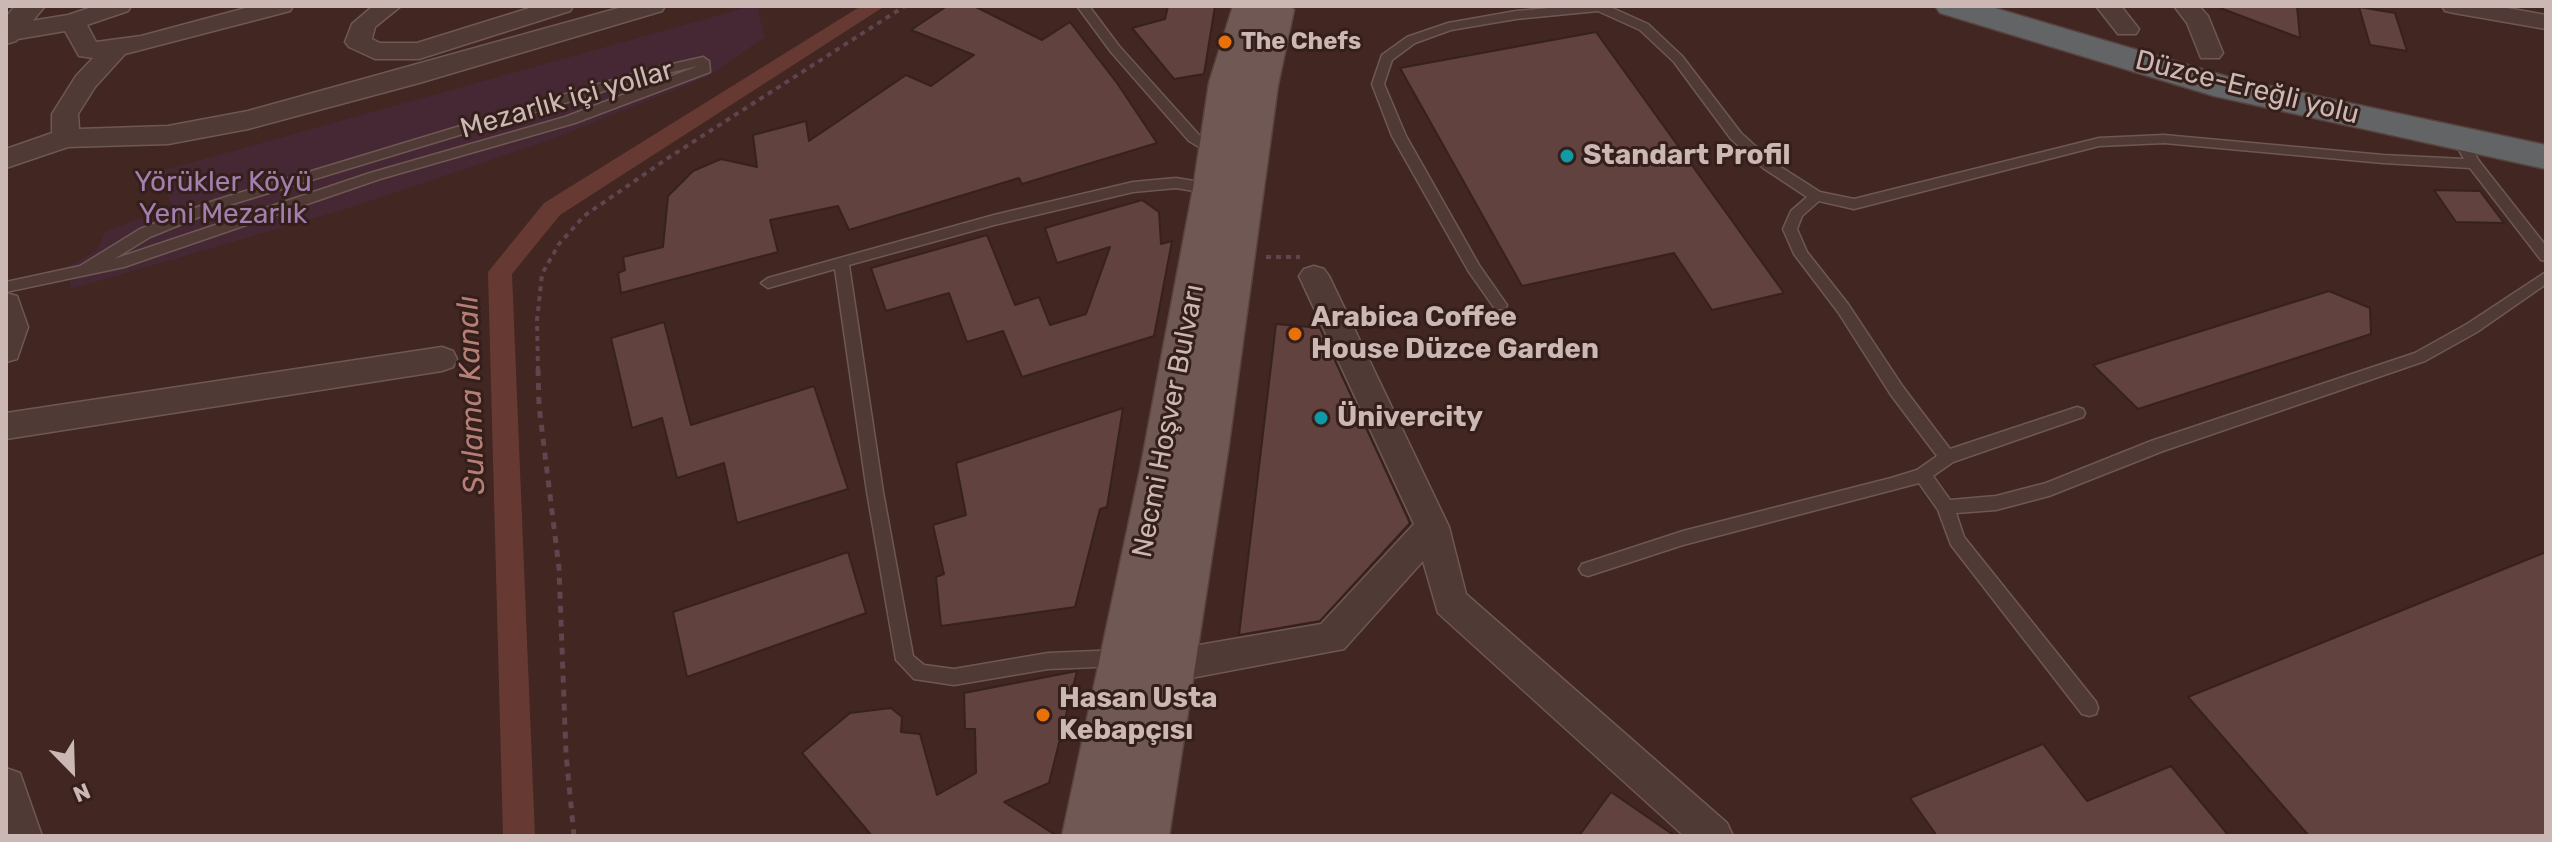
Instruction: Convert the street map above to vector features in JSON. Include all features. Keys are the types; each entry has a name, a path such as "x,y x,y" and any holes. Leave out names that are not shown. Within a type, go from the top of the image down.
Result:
{"highway":[{"name":"Düzce-Ereğli yolu","path":"1952,6 2227,88 2466,151 2546,157"},
{"name":"Düzce-Ereğli yolu","path":"2049,6 2118,17 2210,53 2546,134"}],"main road":[{"name":"Necmi Hoşver Bulvarı","path":"1089,836 1164,465 1227,83 1250,6"},
{"name":"Necmi Hoşver Bulvarı","path":"1142,836 1206,451 1260,85 1274,14 1280,6"}],"street":[{"path":"7,23 31,6"},
{"path":"7,23 73,22 119,6"},
{"path":"73,22 88,51 142,44 281,6"},
{"path":"389,6 364,24 358,42 375,51 419,51 561,6"},
{"path":"6,159 66,138 168,135 248,120 410,77 653,6"},
{"path":"2186,6 2199,21 2210,53"},
{"path":"2454,6 2532,15"},
{"path":"66,138 65,114 85,82 117,47"},
{"path":"1314,276 1432,527 1450,602 1713,836"},
{"path":"6,304 13,327 6,351"},
{"path":"6,426 442,359"},
{"path":"1170,666 1331,638 1432,527"},
{"path":"6,786 22,836"}],"lane":[{"path":"768,283 994,220 1133,187 1176,183 1215,170 1194,138 1115,49 1083,6"},
{"path":"1500,305 1474,268 1399,136 1378,84 1386,58 1411,40 1448,27 1516,15 1599,7 1644,27 1678,59 1736,136 1768,165 1816,196 1854,204 2099,142 2164,139 2466,151 2546,256"},
{"name":"Mezarlık içi yollar","path":"6,287 119,263 375,176 570,120 705,69 703,61 647,74 524,114 221,203 145,233 85,270"},
{"path":"1816,196 1796,214 1790,229 1801,254 1843,308 1897,391 1947,457"},
{"path":"842,264 875,492 905,660 920,673 954,677 1048,661 1124,657"},
{"path":"1946,507 1996,503 2049,489 2157,446 2420,357 2472,328 2546,277"},
{"path":"1588,569 1683,538 1923,475 1947,457 2077,413"},
{"path":"1923,475 1946,507 1957,540 2089,708"}],"path":[{"path":"574,836 566,754 559,568 539,406 537,320 542,274 559,244 584,216 668,158 905,6"},
{"path":"1233,258 1302,257 1314,276"}],"green space":[{"name":"Yörükler Köyü Yeni Mezarlık","path":"757,6 765,37 707,77 550,140 346,209 71,289 68,267 97,250 105,232 171,206 161,171"}],"building":[{"path":"947,6 974,6 1042,40 1070,22 1117,83 1157,143 1022,184 1019,178 849,230 838,206 770,220 778,252 621,293 618,273 625,270 623,257 663,247 668,196 693,171 721,159 757,167 753,135 806,121 809,141 906,75 931,86 974,55 911,30"},
{"path":"1168,6 1215,6 1204,74 1174,79 1132,28 1165,19"},
{"path":"2297,6 2300,38 2220,8"},
{"path":"2359,7 2395,13 2407,51 2370,45"},
{"name":"Standart Profil","path":"1596,32 1784,293 1712,310 1674,253 1522,286 1400,68"},
{"path":"2434,190 2480,191 2504,223 2456,222"},
{"path":"1142,200 1159,212 1161,244 1172,241 1154,336 1022,377 1003,331 967,342 949,293 886,311 871,268 987,235 1015,305 1039,297 1050,325 1086,314 1110,247 1057,263 1045,228"},
{"path":"2329,291 2370,308 2371,334 2138,409 2093,365"},
{"path":"664,322 691,425 814,386 848,489 737,523 724,463 677,478 662,418 632,428 611,338"},
{"name":"Ünivercity","path":"1276,324 1320,328 1410,523 1320,621 1239,635"},
{"path":"1123,408 1107,507 1100,509 1075,607 941,626 936,577 944,574 933,525 966,515 956,463"},
{"path":"848,552 866,613 687,677 673,612"},
{"path":"2546,552 2546,836 2309,836 2188,697"},
{"path":"1077,671 1049,783 1004,802 1057,836 872,836 802,753 850,713 891,708 902,717 901,732 920,734 937,795 976,773 975,729 965,729 964,693"},
{"path":"2043,744 2087,801 2171,766 2229,836 1937,836 1910,798"},
{"path":"1611,792 1675,836 1579,836"}],"waterway":[{"name":"Sulama Kanalı","path":"519,836 500,272 552,209 875,6"}],"place":[{"name":"The Chefs","path":"1225,42"},
{"name":"Standart Profil","path":"1567,156"},
{"name":"Arabica Coffee House Düzce Garden","path":"1295,334"},
{"name":"Ünivercity","path":"1321,418"},
{"name":"Hasan Usta Kebapçısı","path":"1043,715"}]}
